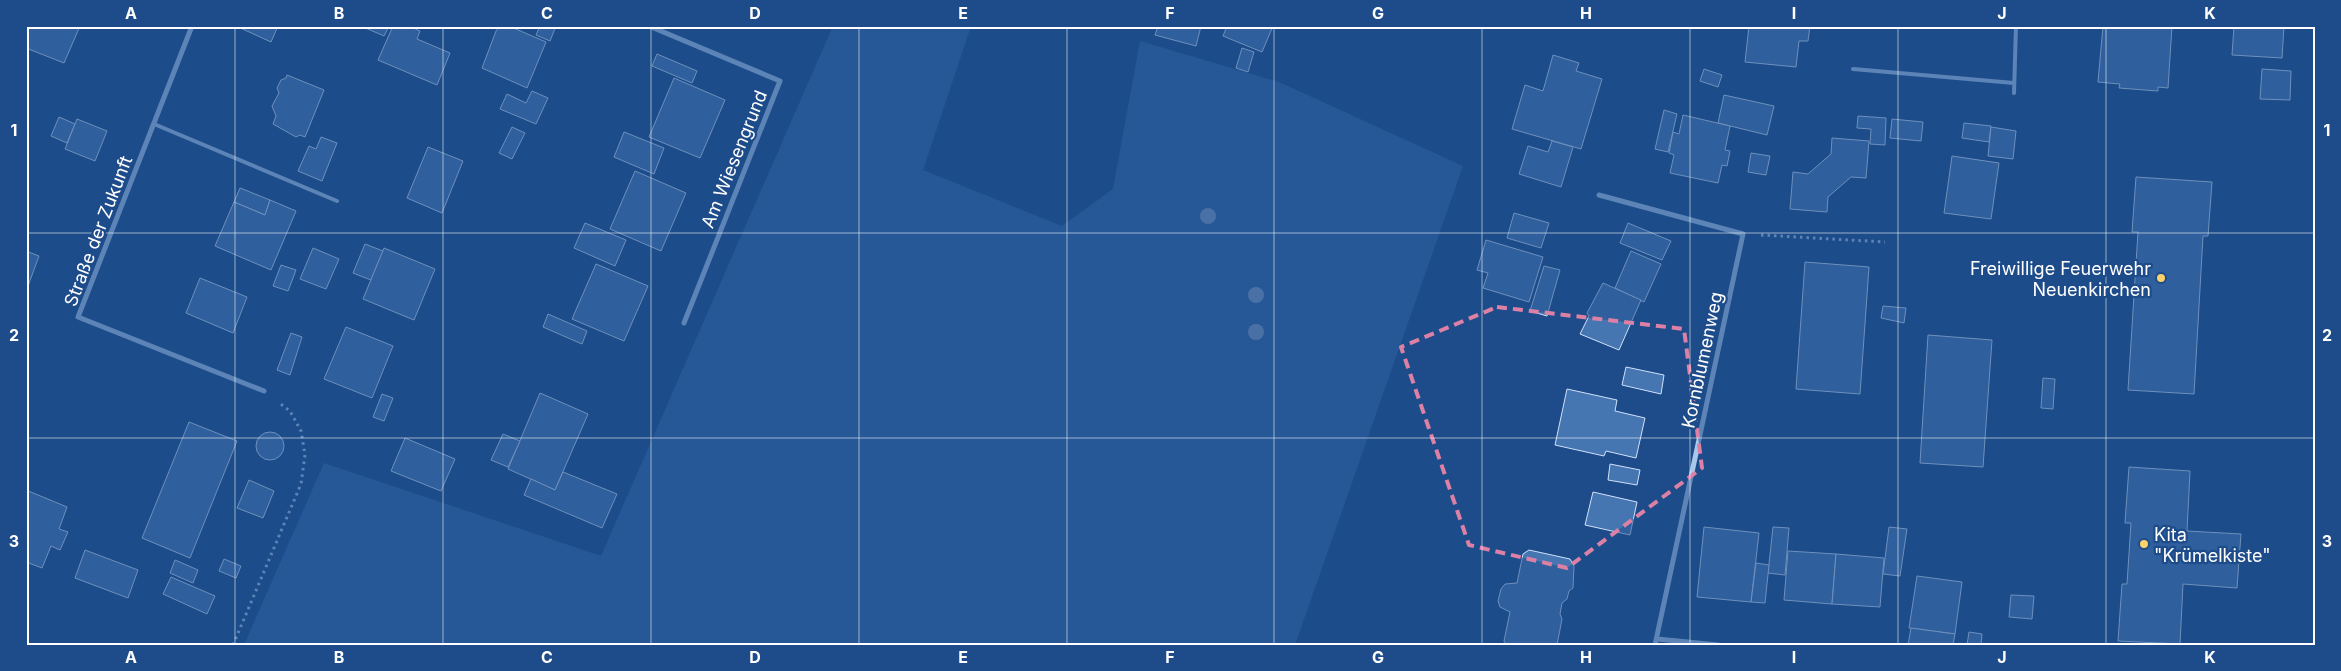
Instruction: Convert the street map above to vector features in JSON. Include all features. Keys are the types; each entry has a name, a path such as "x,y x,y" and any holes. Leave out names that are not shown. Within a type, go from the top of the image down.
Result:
{"street":[{"name":"Straße der Zukunft","path":"192,26 78,317 264,391"},
{"name":"Am Wiesengrund","path":"649,26 780,81 684,322"},
{"path":"1599,195 1743,234"},
{"name":"Kornblumenweg","path":"1718,645 1656,642 1743,234"}],"lane":[{"path":"2014,93 2016,26"},
{"path":"1853,69 2014,82"},
{"path":"154,124 337,201"}],"path":[{"path":"1743,234 1885,242"},
{"path":"233,645 301,484 305,455 301,431 290,410 264,391"}],"highlighted area":[{"path":"1497,307 1684,329 1702,468 1567,568 1469,545 1401,347"}],"shaded area":[{"path":"833,26 971,26 923,170 1062,226 1113,189 1140,41 1279,82 1463,166 1295,645 244,645 324,463 601,556"}],"building":[{"path":"26,26 80,26 64,63 26,48"},
{"path":"236,26 278,26 271,42"},
{"path":"361,26 389,26 384,36"},
{"path":"393,26 409,26 420,31 417,39 450,53 437,85 378,60"},
{"path":"500,26 509,26 546,42 527,88 482,68 496,31"},
{"path":"540,26 556,26 550,41 536,35"},
{"path":"1158,26 1201,26 1196,46 1155,35"},
{"path":"1227,26 1273,26 1262,52 1223,36"},
{"path":"1749,26 1810,26 1808,41 1799,41 1796,67 1745,62"},
{"path":"2103,26 2172,26 2168,88 2158,87 2158,91 2119,88 2120,84 2098,82"},
{"path":"2234,26 2284,26 2282,58 2232,55"},
{"path":"1242,48 1254,52 1248,72 1236,68"},
{"path":"657,54 697,71 692,83 652,66"},
{"path":"1553,55 1579,63 1576,71 1602,79 1581,149 1512,129 1525,85 1543,91"},
{"path":"1704,69 1722,75 1718,87 1700,81"},
{"path":"2262,69 2291,71 2290,100 2260,99"},
{"path":"287,75 324,90 305,137 300,135 296,137 273,124 276,116 272,106 279,93 277,88 281,80 286,78"},
{"path":"674,78 725,100 700,158 649,137"},
{"path":"532,91 548,98 536,124 500,109 507,94 526,103"},
{"path":"1724,95 1774,106 1767,135 1718,123"},
{"path":"1664,110 1677,114 1668,152 1655,149"},
{"path":"1683,115 1730,126 1725,150 1730,151 1727,166 1722,165 1718,183 1670,173 1674,155 1669,153 1673,132 1679,134"},
{"path":"1858,116 1886,118 1885,145 1870,144 1871,129 1857,128"},
{"path":"59,117 75,124 67,143 51,136"},
{"path":"77,119 107,131 95,161 65,149"},
{"path":"1892,119 1923,122 1921,141 1890,138"},
{"path":"1964,123 1991,126 1989,142 1962,138"},
{"path":"512,127 525,133 512,159 499,153"},
{"path":"1991,127 2016,131 2013,159 1988,156"},
{"path":"624,132 664,148 654,174 614,157"},
{"path":"321,137 337,143 322,181 298,171 309,146 316,149"},
{"path":"1832,138 1869,141 1866,178 1851,177 1828,197 1827,212 1790,209 1793,172 1808,174 1831,154"},
{"path":"1552,141 1573,147 1561,187 1519,174 1528,146 1548,152"},
{"path":"428,147 463,161 442,213 407,198"},
{"path":"1751,153 1770,156 1766,175 1748,172"},
{"path":"1952,156 1999,163 1991,219 1944,213"},
{"path":"635,171 686,193 661,251 610,229"},
{"path":"2136,177 2212,182 2208,236 2203,236 2194,394 2128,390 2138,232 2132,232"},
{"path":"240,188 270,200 265,215 234,202"},
{"path":"270,200 296,211 271,270 215,246 234,202 265,215"},
{"path":"1514,213 1549,223 1541,248 1507,238"},
{"path":"585,223 626,240 615,266 574,248"},
{"path":"1628,223 1671,241 1662,260 1620,243"},
{"path":"1486,240 1543,257 1529,302 1483,288 1488,273 1477,270"},
{"path":"365,244 383,251 371,280 353,273"},
{"path":"313,248 339,259 326,289 300,279"},
{"path":"384,248 435,269 414,320 363,299"},
{"path":"26,251 39,256 28,286 26,285"},
{"path":"1631,251 1661,264 1644,302 1615,288"},
{"path":"1805,262 1869,267 1860,394 1796,389"},
{"path":"596,264 648,286 624,341 572,319"},
{"path":"281,265 296,270 288,291 273,286"},
{"path":"1544,266 1560,270 1547,316 1530,311"},
{"path":"200,278 247,297 233,333 186,313"},
{"path":"1603,283 1641,300 1619,350 1580,334 1589,316 1587,313"},
{"path":"1883,306 1906,308 1904,323 1881,318"},
{"path":"548,314 587,331 582,344 543,327"},
{"path":"346,327 393,346 372,398 324,379"},
{"path":"291,333 302,337 290,375 277,370"},
{"path":"1928,335 1992,340 1983,467 1920,463"},
{"path":"1626,367 1664,375 1661,394 1622,385"},
{"path":"2043,378 2055,379 2053,409 2041,408"},
{"path":"1567,389 1617,400 1615,411 1645,418 1636,458 1606,451 1604,456 1555,445"},
{"path":"540,393 588,414 555,490 508,469"},
{"path":"382,394 393,398 384,421 373,417"},
{"path":"189,422 237,441 190,558 142,538"},
{"path":"270,432 280,436 284,446 280,456 270,460 260,456 256,446 260,436"},
{"path":"503,434 520,441 508,467 491,460"},
{"path":"405,438 455,459 441,491 391,471"},
{"path":"1610,464 1640,470 1637,485 1608,480"},
{"path":"2129,467 2190,471 2187,531 2241,534 2237,588 2183,584 2180,644 2118,641 2122,584 2127,584 2131,523 2125,523"},
{"path":"563,472 617,494 602,528 524,495 531,479 555,490"},
{"path":"249,480 274,491 263,518 237,508"},
{"path":"26,490 67,507 59,529 68,532 60,550 51,546 42,568 26,562"},
{"path":"1593,492 1637,502 1630,535 1585,525"},
{"path":"1704,527 1759,533 1751,602 1697,597"},
{"path":"1773,527 1789,528 1785,575 1768,573"},
{"path":"1889,527 1907,529 1900,576 1883,574"},
{"path":"85,550 138,570 128,598 75,578"},
{"path":"1529,550 1570,559 1574,566 1573,588 1569,591 1567,599 1562,603 1560,614 1562,619 1557,645 1506,645 1504,641 1510,612 1500,607 1498,601 1501,589 1505,584 1517,583 1523,554"},
{"path":"1788,551 1836,554 1832,604 1784,600"},
{"path":"1836,554 1884,558 1880,607 1832,604"},
{"path":"224,559 241,566 236,578 219,571"},
{"path":"175,560 198,570 193,583 170,573"},
{"path":"1756,563 1769,565 1765,603 1751,602"},
{"path":"1917,576 1962,582 1955,634 1909,628"},
{"path":"171,577 215,596 207,614 163,594"},
{"path":"2011,595 2034,596 2032,619 2009,617"},
{"path":"1911,628 1955,634 1953,645 1908,645"},
{"path":"1969,632 1982,634 1981,645 1967,645"}],"place":[{"name":"Freiwillige Feuerwehr Neuenkirchen","path":"2161,278"},
{"name":"Kita \"Krümelkiste\"","path":"2144,544"}]}
